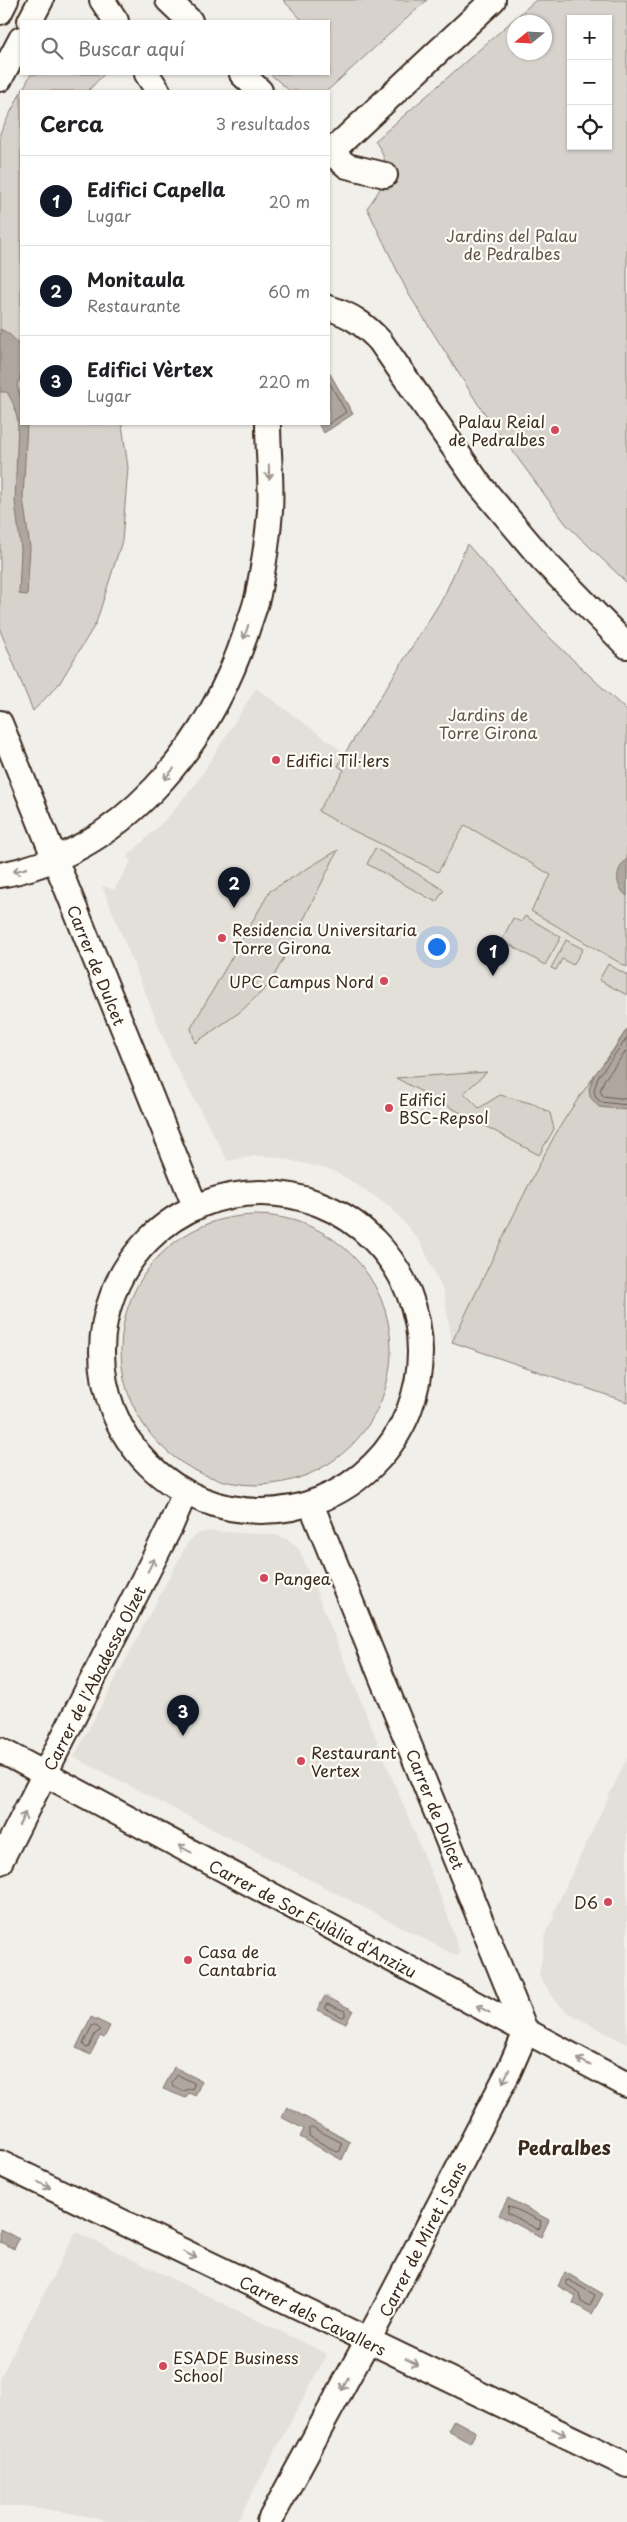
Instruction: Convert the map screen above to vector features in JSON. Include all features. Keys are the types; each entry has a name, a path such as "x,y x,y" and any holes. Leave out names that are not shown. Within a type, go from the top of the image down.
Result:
{"street":[{"path":"0,12 6,0"},
{"path":"31,20 41,0"},
{"path":"102,0 115,20"},
{"path":"168,0 189,20"},
{"path":"386,175 347,166 330,151 494,0"},
{"path":"0,79 20,41"},
{"path":"148,75 157,90"},
{"path":"243,75 259,90"},
{"path":"330,308 349,314 366,325 380,341 479,484 542,560 627,646"},
{"path":"0,874 55,860 123,820 155,789 178,762 213,710 230,677 259,591 270,509 268,425"},
{"name":"Carrer de Dulcet","path":"0,723 195,1206"},
{"path":"267,1192 309,1199 346,1217 379,1244 403,1279 417,1318 420,1360 412,1402 402,1427 387,1450 368,1470 347,1486 311,1504 283,1510 258,1512 232,1509 208,1502 185,1492 160,1475 140,1455 123,1430 110,1404 104,1375 102,1345 106,1316 115,1288 129,1262 148,1239 170,1220 195,1206 225,1196 267,1192"},
{"name":"Carrer de l'Abadessa Olzet","path":"0,1862 171,1525 185,1492"},
{"name":"Carrer de Dulcet","path":"311,1504 526,2032"},
{"name":"Carrer de Sor Eulàlia d'Anzizu","path":"0,1750 627,2085"},
{"name":"Carrer de Miret i Sans","path":"269,2522 368,2341 508,2073 526,2032"},
{"name":"Carrer dels Cavallers","path":"0,2164 627,2465"}],"shaded area":[{"name":"UPC Campus Nord","path":"467,544 546,634 627,711 627,1402 452,1342 444,1293 421,1243 391,1207 348,1179 331,1170 276,1157 255,1156 228,1161 172,1059 102,886 114,890 131,861 127,857 168,817 197,782 256,688 345,753 444,596"},
{"path":"211,1531 276,1535 289,1540 299,1549 444,1905 460,1953 457,1956 74,1757 188,1542 199,1533"},
{"path":"627,1758 627,2044 567,2012 555,2000 539,1976 546,1932 555,1916 552,1915"},
{"name":"ESADE Business School","path":"76,2232 327,2354 237,2522 110,2522 77,2514 25,2506 0,2506 0,2378"}],"green space":[{"path":"283,0 427,0 328,90 289,90 271,75 330,75 330,20 302,20"},
{"name":"Jardins del Palau de Pedralbes","path":"536,0 627,0 627,583 566,524 478,404 408,293 367,208 379,191 385,176 386,168 381,151 375,141 507,25 507,60 552,60 552,15 519,15"},
{"path":"30,75 103,75 89,90 23,90"},
{"path":"20,94 20,425 122,425 128,468 122,541 96,623 59,684 33,711 0,630 0,133"},
{"name":"Jardins de Torre Girona","path":"467,544 546,634 627,711 627,967 531,911 551,875 465,825 438,872 348,828 318,811 344,770 338,766 345,753 444,596"},
{"path":"375,848 444,890 436,902 367,864"},
{"path":"338,850 269,985 240,1012 195,1043 191,1028 270,891"},
{"path":"525,916 561,937 545,965 502,940 513,918 521,922"},
{"path":"566,940 583,949 573,965 562,959 556,970 551,968"},
{"path":"608,964 627,975 627,995 599,980"},
{"path":"627,1029 627,1402 452,1342 515,1212 555,1135"},
{"path":"487,1072 464,1093 479,1108 500,1095 534,1104 550,1113 554,1129 539,1155 396,1078"},
{"path":"243,1215 269,1215 295,1220 308,1225 331,1237 352,1254 369,1275 381,1298 389,1324 391,1350 389,1376 381,1402 369,1425 352,1446 331,1463 295,1480 269,1485 243,1485 217,1480 192,1469 170,1455 151,1436 137,1414 126,1389 121,1363 121,1337 126,1311 137,1286 151,1264 170,1245 192,1231 217,1220"}],"water":[{"path":"0,329 8,333 20,348 20,377 17,385 20,396 20,425 27,425 23,498 30,548 27,595 19,594 21,549 15,502 18,421 13,403 7,392 0,392"},
{"path":"330,374 353,414 324,433 319,425 330,425"},
{"path":"627,859 627,896 618,883 618,872"},
{"path":"627,1029 627,1110 599,1107 590,1097 589,1089 594,1075 612,1053"},
{"path":"325,1996 353,2010 346,2024 317,2010"},
{"path":"91,2017 110,2026 104,2038 100,2036 90,2055 76,2048"},
{"path":"174,2067 202,2081 195,2096 189,2093 186,2098 163,2089"},
{"path":"287,2107 350,2142 342,2160 300,2137 304,2129 281,2117"},
{"path":"508,2198 549,2220 541,2237 499,2215"},
{"path":"0,2229 19,2239 14,2249 0,2242"},
{"path":"565,2272 603,2294 592,2314 573,2303 576,2296 558,2286"},
{"path":"454,2420 476,2432 470,2443 448,2431"}],"place":[{"name":"Palau Reial de Pedralbes","path":"555,430"},
{"name":"Edifici Til·lers","path":"276,760"},
{"name":"Monitaula","path":"234,908"},
{"name":"Residencia Universitaria Torre Girona","path":"222,938"},
{"name":"Edifici Capella","path":"493,976"},
{"name":"UPC Campus Nord","path":"384,981"},
{"name":"Edifici BSC-Repsol","path":"389,1108"},
{"name":"Pangea","path":"264,1578"},
{"name":"Edifici Vèrtex","path":"183,1736"},
{"name":"Restaurant Vertex","path":"301,1761"},
{"name":"D6","path":"608,1902"},
{"name":"Casa de Cantabria","path":"188,1960"},
{"name":"ESADE Business School","path":"163,2366"}],"district":[{"name":"Pedralbes","path":"564,2147"}]}
